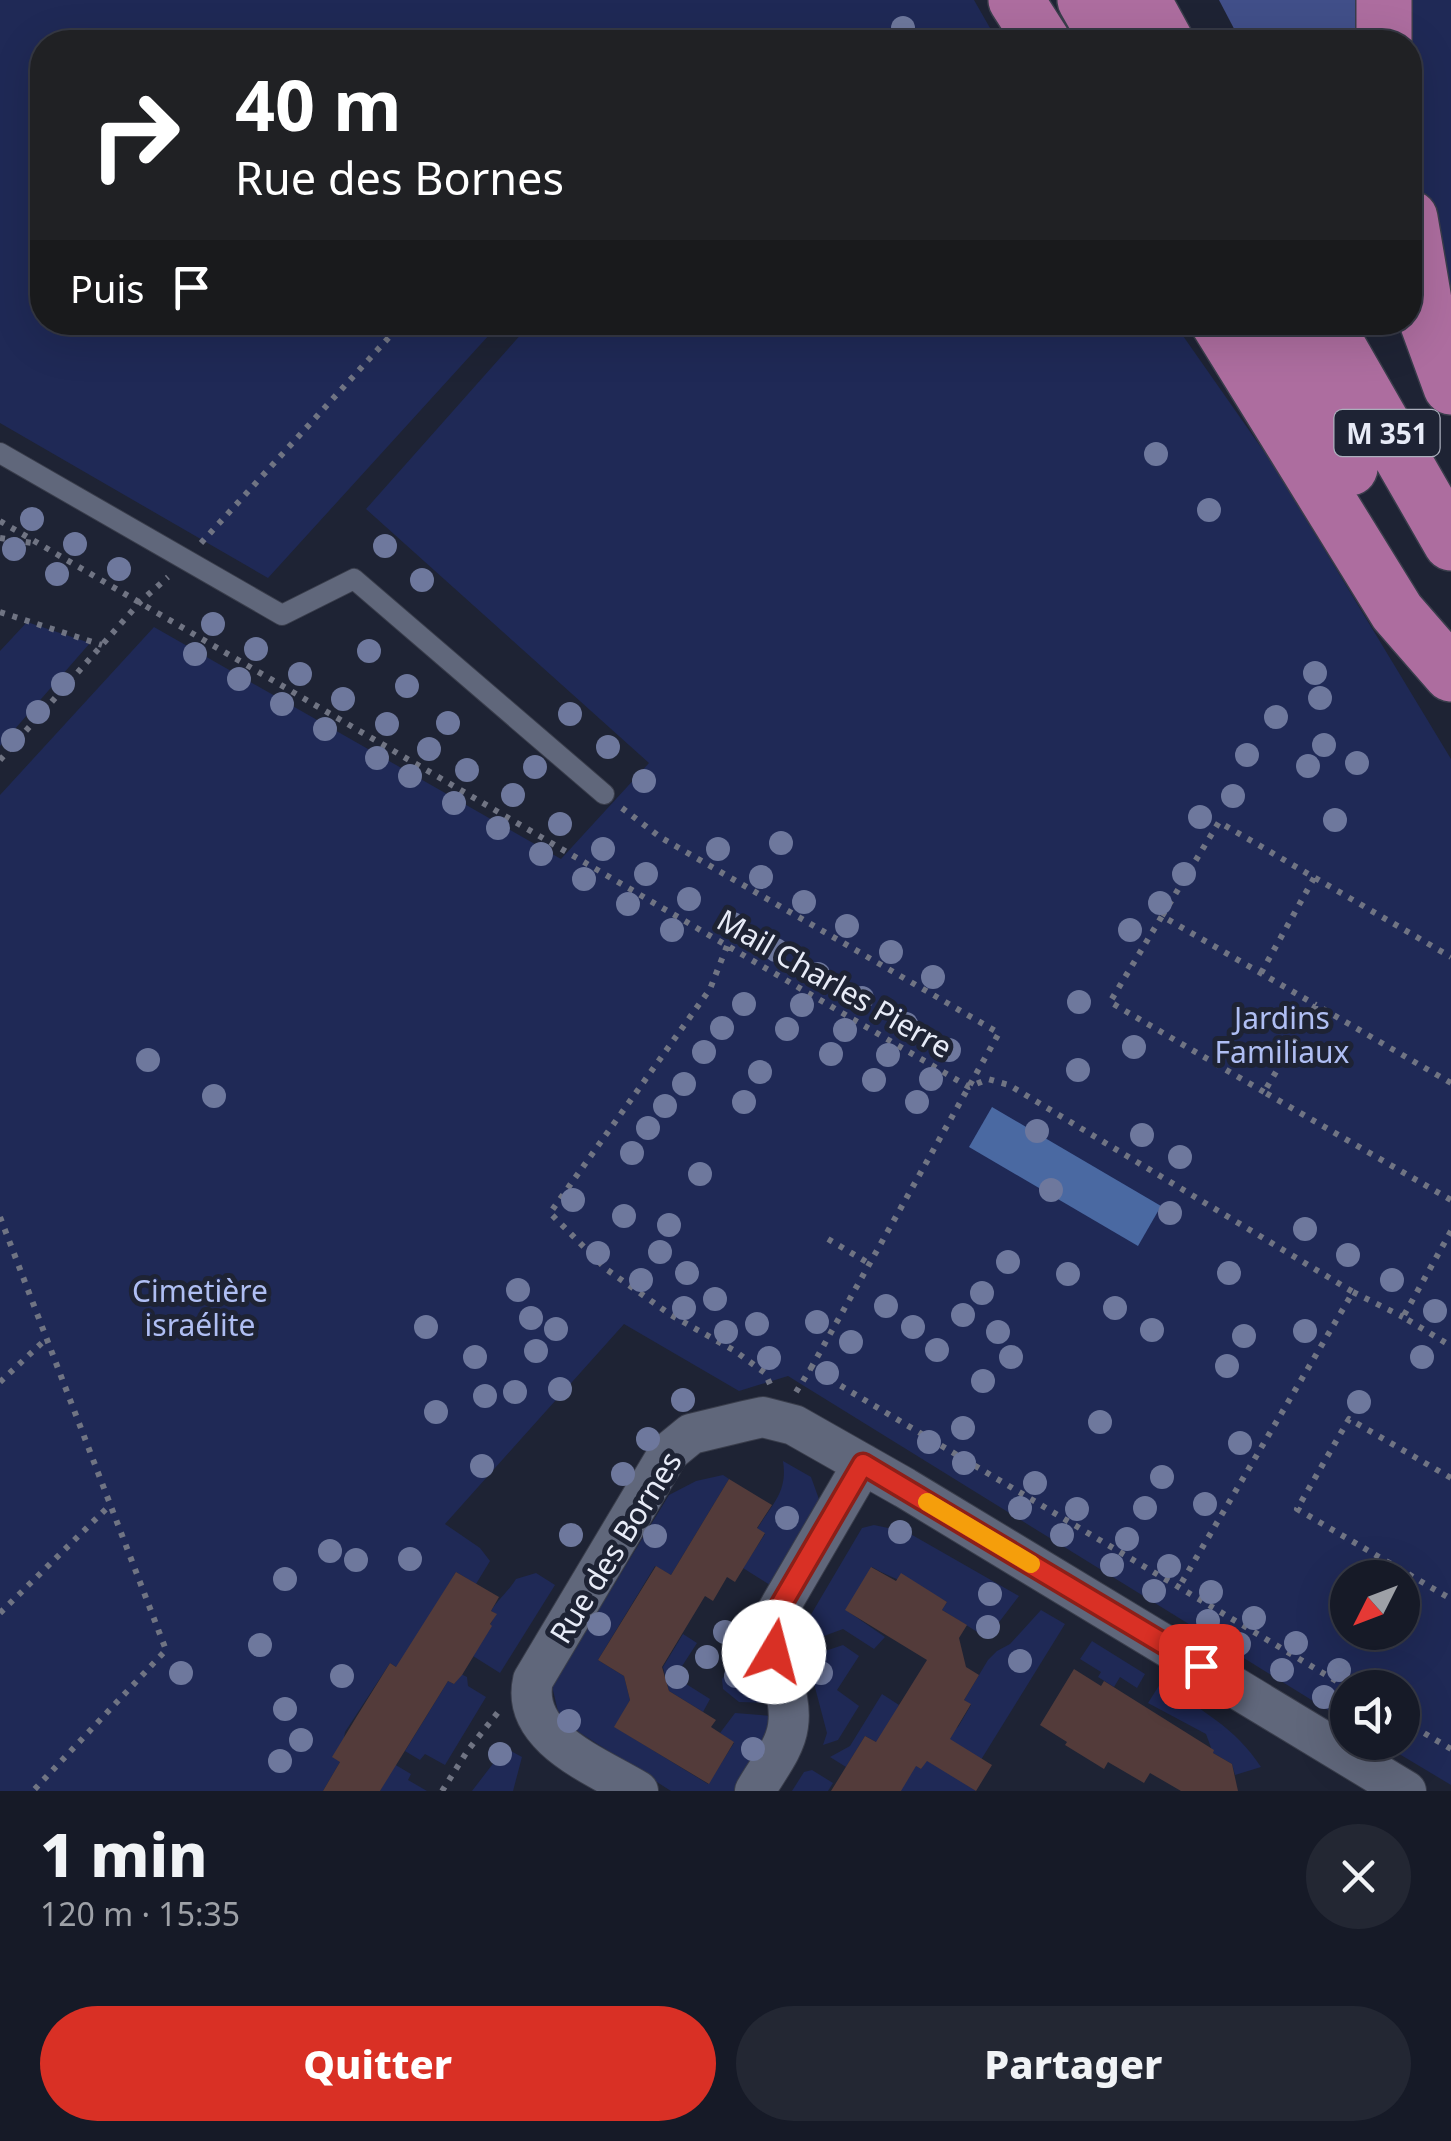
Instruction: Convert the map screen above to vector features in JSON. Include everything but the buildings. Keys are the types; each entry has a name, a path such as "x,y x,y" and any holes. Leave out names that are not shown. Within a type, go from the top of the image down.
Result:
{"highway":[{"path":"1016,0 1035,30"},
{"path":"1085,0 1101,30"},
{"path":"1143,0 1159,30"},
{"path":"1178,0 1189,30"},
{"path":"1384,0 1384,30"},
{"path":"1422,289 1428,324 1451,387"},
{"path":"1226,335 1397,612 1451,674"},
{"path":"1274,335 1451,646"},
{"name":"M 351","path":"1331,335 1451,543"}],"street":[{"path":"779,1419 863,1464 1362,1780 1406,1791"},
{"name":"Rue des Bornes","path":"533,1680 678,1442 691,1434 745,1421 779,1419"},
{"path":"754,1791 788,1731 786,1694 772,1638 775,1615 863,1464"},
{"path":"533,1680 531,1704 544,1730 638,1791"}],"lane":[{"path":"0,452 282,615 354,579 604,794"}],"path":[{"name":"Mail Charles Pierre","path":"0,520 969,1088 988,1079 1009,1085 1353,1292 1451,1346"},
{"path":"0,538 43,545"},
{"path":"0,612 102,645"},
{"path":"604,794 660,836 999,1033 810,1368 1330,1677"},
{"path":"1451,956 1219,822 1110,1002 1451,1200"},
{"path":"1261,972 1314,878"},
{"path":"1162,916 1451,1084"},
{"path":"727,946 710,989 550,1213 606,1269 672,1316 735,1351 765,1373 774,1392 779,1419"},
{"path":"1264,1092 1316,1004"},
{"path":"0,1217 166,1650 33,1791"},
{"path":"1402,1317 1451,1230"},
{"path":"828,1239 870,1264"},
{"path":"1179,1586 1353,1292"},
{"path":"0,1382 46,1340"},
{"path":"1451,1478 1349,1419 1297,1509 1451,1599"},
{"path":"0,1613 108,1507"},
{"path":"442,1791 496,1714 533,1680"},
{"path":"1420,1731 1451,1750"}],"green space":[{"path":"0,0 974,0 991,30 30,30 30,335 489,335 268,578 0,423"},
{"path":"1406,0 1451,0 1451,306 1422,193 1422,30 1407,30"},
{"path":"520,335 1182,335 1272,463 1451,759 1451,1785 1409,1760 1420,1760 1420,1670 1330,1670 1330,1711 788,1376 739,1391 624,1324 445,1524 480,1548 490,1561 476,1584 456,1572 398,1668 390,1663 345,1732 340,1762 323,1791 0,1791 0,795 154,627 561,859 649,763 366,509"},
{"path":"27,622 90,643 0,746 0,651"},
{"path":"783,1461 811,1477 820,1502 770,1585 743,1568 765,1534 757,1529 781,1490"},
{"path":"723,1475 729,1479 671,1575 655,1566 598,1660 624,1676 630,1700 615,1727 708,1784 734,1743 720,1733 735,1713 773,1716 773,1725 735,1791 671,1791 560,1720 552,1686 669,1495 696,1481"},
{"path":"874,1525 907,1532 1019,1596 987,1638 942,1610 947,1602 872,1567 846,1610 885,1637 874,1649 843,1629 805,1643 806,1623 862,1528"},
{"path":"536,1573 555,1585 500,1673 473,1656 496,1614 491,1611 494,1606 516,1579"},
{"path":"1041,1610 1065,1624 966,1784 976,1791 901,1791 908,1761 921,1769 935,1746 944,1750 950,1739 946,1736 958,1727 971,1705 964,1700 988,1660 1010,1644"},
{"path":"683,1634 697,1643 675,1677 710,1699 703,1712 669,1691 663,1667"},
{"path":"754,1638 769,1703 739,1702 723,1689 722,1679"},
{"path":"1092,1641 1145,1674 1137,1688 1120,1677 1114,1687 1098,1677 1101,1672 1080,1659"},
{"path":"843,1645 859,1656 837,1690 859,1706 838,1740 823,1745 827,1733 807,1657"},
{"path":"461,1674 467,1677 468,1686 486,1697 445,1765 425,1754 420,1760 405,1751 448,1681 454,1684"},
{"path":"1160,1684 1228,1730 1261,1767 1235,1775 1232,1764 1213,1753 1206,1734 1148,1703"},
{"path":"882,1694 899,1705 878,1743 865,1736 846,1767 830,1757 850,1746"},
{"path":"505,1748 522,1757 513,1791 472,1791"},
{"path":"394,1764 411,1774 408,1780 427,1791 380,1791"},
{"path":"812,1770 833,1783 828,1791 792,1791 804,1772"}],"shaded area":[{"path":"1219,0 1370,0 1370,30 1235,30"},
{"path":"992,1107 1161,1206 1138,1246 969,1147"}],"slow traffic":[{"path":"927,1502 1031,1564"}],"route":[{"path":"774,1652 775,1615 863,1464 1201,1666"}],"park label":[{"name":"Jardins Familiaux","path":"1282,1034"},
{"name":"Cimetière israélite","path":"200,1307"}]}
